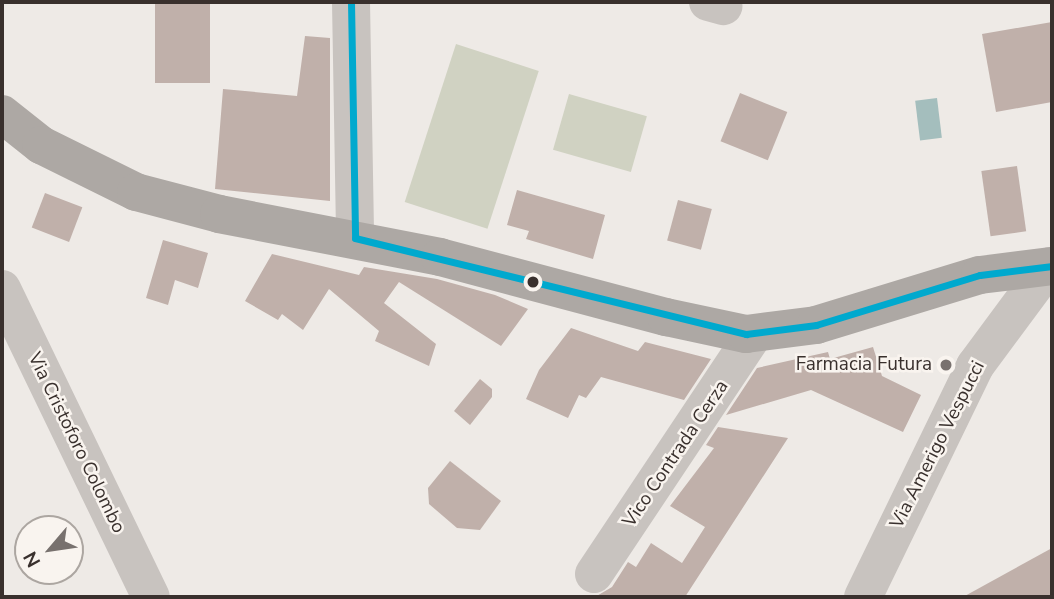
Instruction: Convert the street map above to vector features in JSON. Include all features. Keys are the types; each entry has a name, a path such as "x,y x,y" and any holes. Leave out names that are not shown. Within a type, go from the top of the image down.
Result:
{"main road":[{"path":"2,114 41,145"},
{"path":"2,132 41,145 136,192 219,214 355,238 666,317 754,334 816,325 980,275 1050,266"}],"street":[{"path":"351,2 355,238"},
{"name":"Via Amerigo Vespucci","path":"863,597 975,366 1050,266"},
{"path":"975,366 996,297 980,275"},
{"name":"Via Cristoforo Colombo","path":"2,289 151,597"},
{"name":"Vico Contrada Cerza","path":"594,574 754,334"}],"green space":[{"path":"456,44 539,71 487,229 405,202"},
{"path":"569,94 647,116 631,172 553,150"}],"water":[{"path":"937,98 942,138 920,140 915,101"}],"building":[{"path":"155,2 210,2 210,83 155,83"},
{"path":"1052,22 1052,102 996,112 982,34"},
{"path":"305,36 330,38 330,201 215,189 223,89 297,96"},
{"path":"740,93 787,112 768,160 721,141"},
{"path":"1017,166 1026,231 991,236 981,171"},
{"path":"517,190 605,215 593,259 526,239 529,231 507,225"},
{"path":"45,193 82,207 69,242 32,228"},
{"path":"678,200 712,209 701,250 667,241"},
{"path":"163,240 208,253 198,288 175,280 168,305 146,298"},
{"path":"272,254 359,275 364,267 437,279 495,295 528,309 501,346 399,282 384,303 436,344 429,366 375,341 379,331 329,289 303,330 282,314 278,320 245,301"},
{"path":"571,328 638,351 645,342 711,359 684,400 601,377 586,398 579,395 568,418 526,399 539,370"},
{"path":"873,347 882,376 921,395 903,432 811,390 726,415 757,368 828,352 830,359"},
{"path":"480,379 492,389 492,397 470,425 454,411"},
{"path":"718,427 788,438 685,597 595,597 612,587 628,562 636,567 651,543 682,563 705,527 670,506 714,448 706,445"},
{"path":"450,461 501,501 480,530 457,528 429,504 428,488"},
{"path":"1052,548 1052,597 963,597"}],"transit line":[{"path":"351,2 355,238 746,334 816,325 980,275 1052,266"}],"place":[{"name":"Farmacia Futura","path":"946,365"}]}
